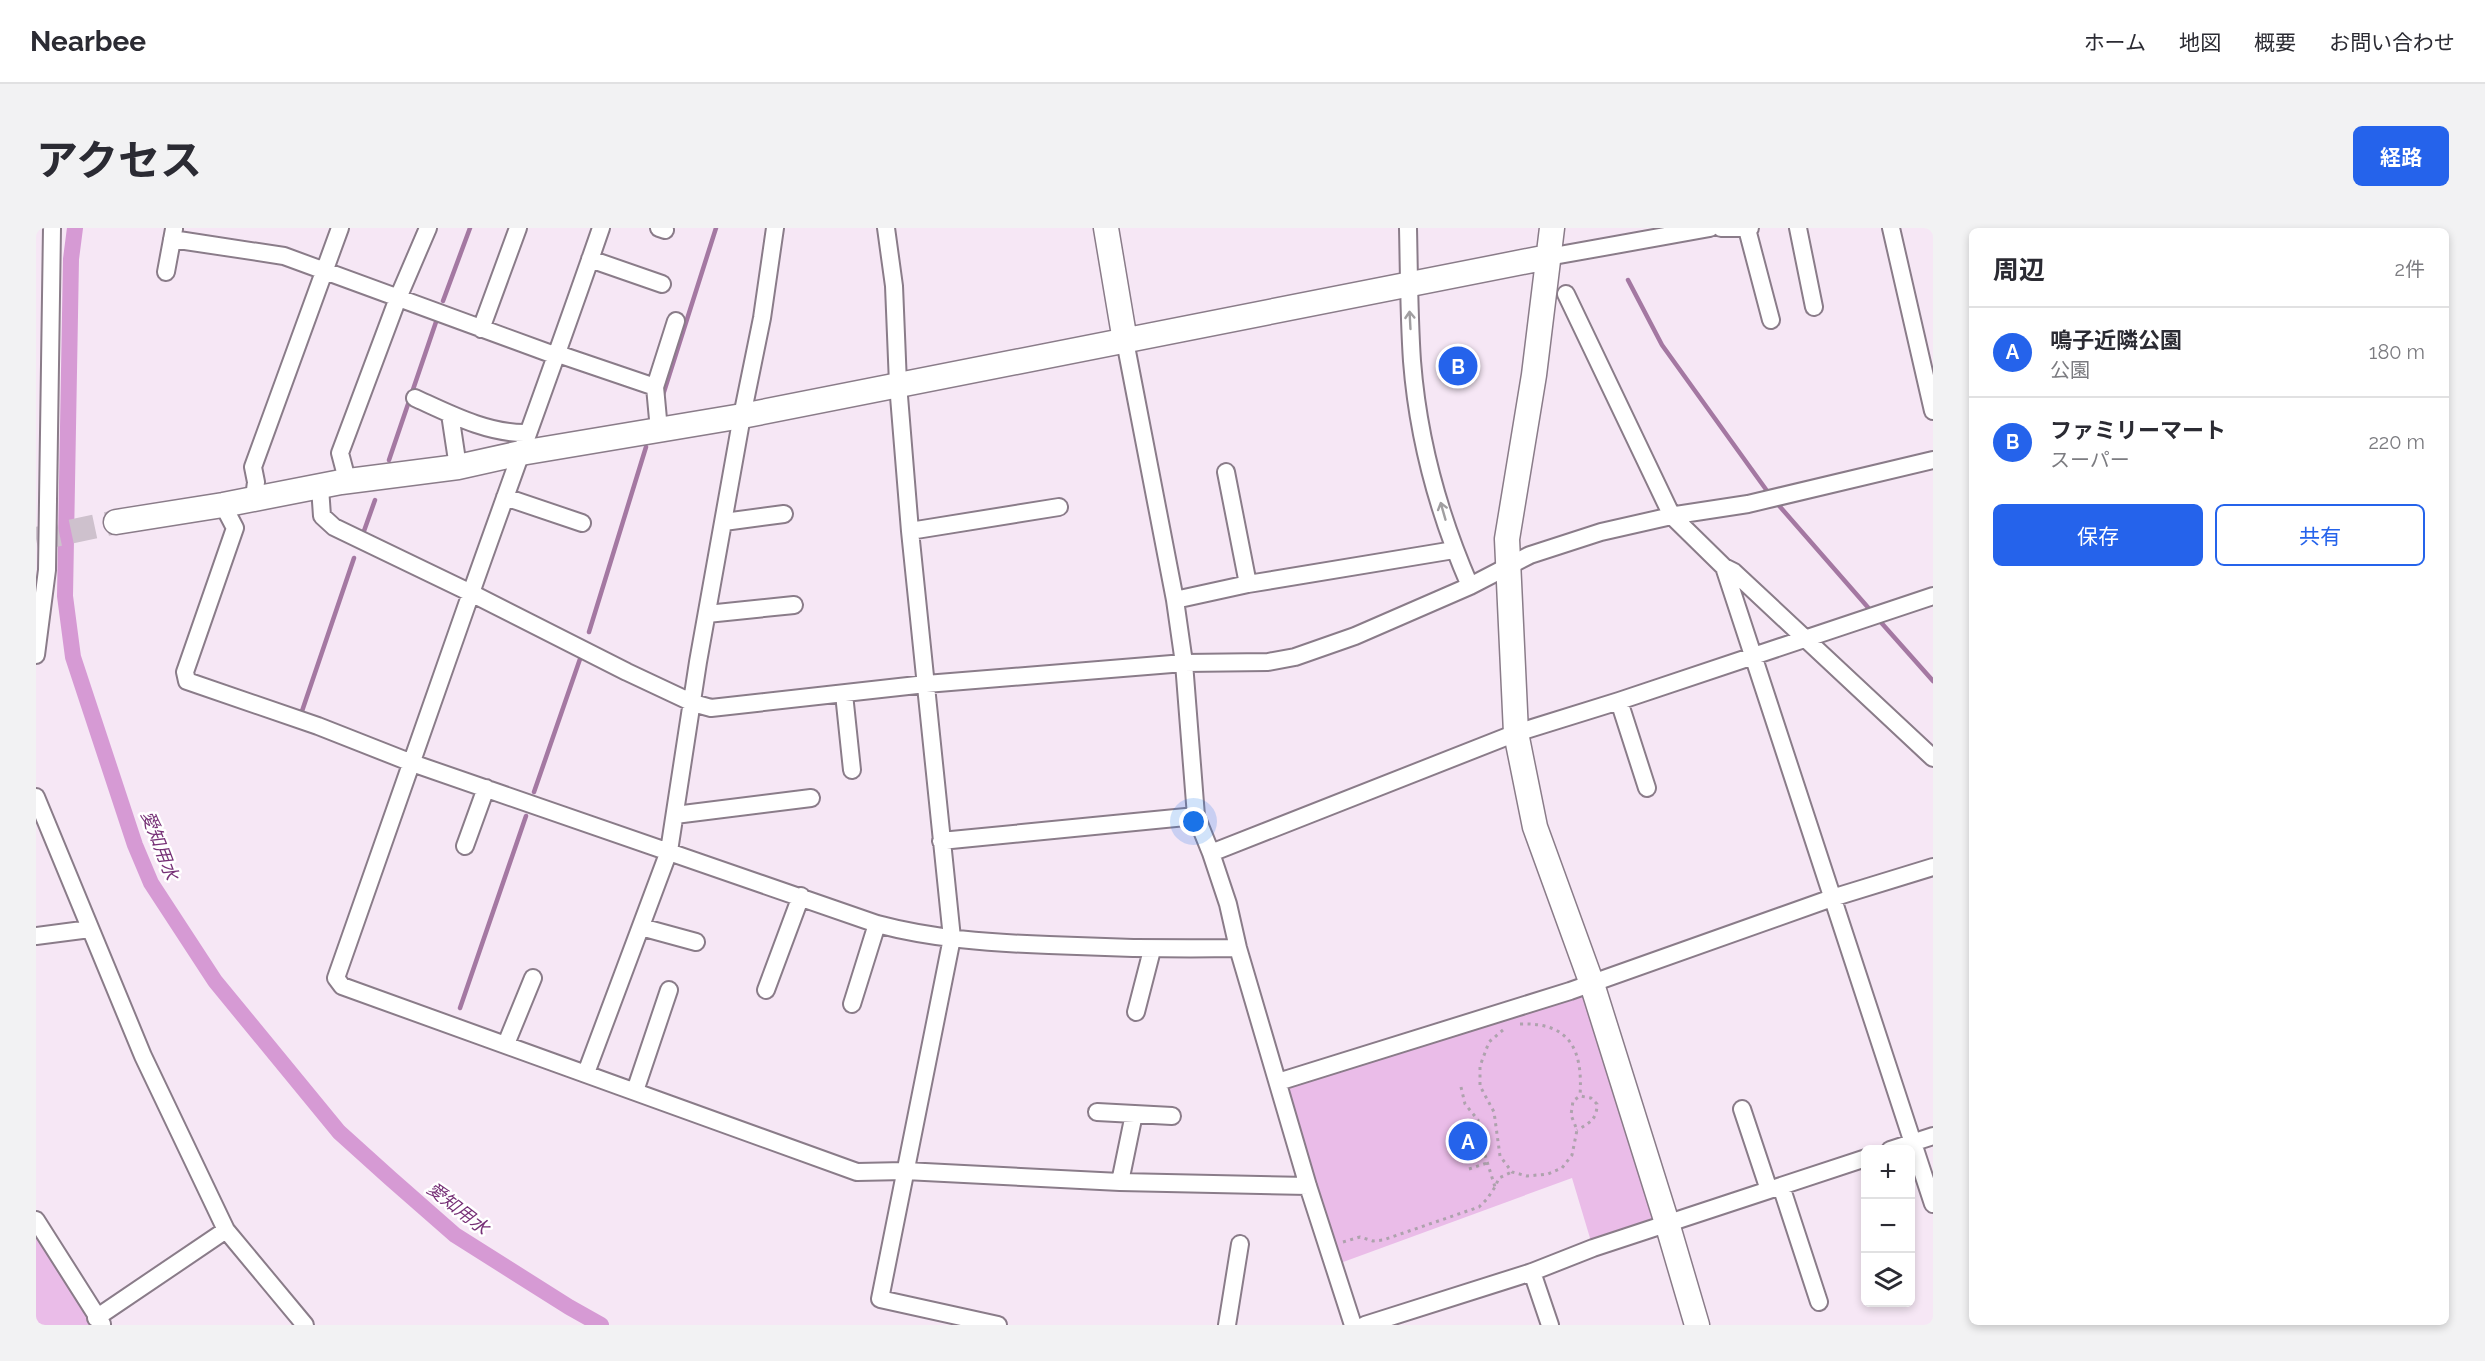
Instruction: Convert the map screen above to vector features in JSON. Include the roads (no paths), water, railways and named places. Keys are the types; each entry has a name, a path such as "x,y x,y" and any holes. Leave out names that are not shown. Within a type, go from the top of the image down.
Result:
{"street":[{"path":"36,655 47,570 52,228"},
{"path":"254,498 256,482 253,467 340,228"},
{"path":"428,228 398,298 339,453 345,472 330,485 322,516 333,527 471,593 627,672 693,703 711,708 926,684 1184,663 1268,662 1296,657 1355,636 1470,586 1530,555 1601,532 1672,516 1762,500 1933,460"},
{"path":"481,329 518,228"},
{"path":"601,228 336,978 342,986 857,1172 905,1171 1120,1182 1308,1186"},
{"path":"586,1073 669,851 707,614 762,318 775,228"},
{"path":"886,228 894,286 898,384 910,531 952,938 880,1299 998,1325"},
{"path":"1106,228 1184,663 1196,816 1228,904 1238,948 1308,1186 1353,1325"},
{"path":"1408,228 1412,361 1419,420 1428,462 1454,550 1470,586"},
{"path":"1552,228 1534,375 1507,539 1516,733 1535,827 1592,984 1667,1223 1696,1325"},
{"path":"116,522 330,485 458,466 524,443 660,430 742,416 1548,257 1710,228"},
{"path":"1721,228 1749,228 1771,320"},
{"path":"1798,228 1814,307"},
{"path":"1891,228 1933,411"},
{"path":"166,272 173,233 284,256 481,329 655,387"},
{"path":"590,259 662,284"},
{"path":"1566,294 1672,516 1724,567 1734,572 1933,758"},
{"path":"660,430 655,387 676,321"},
{"path":"415,398 450,414 507,434 524,443"},
{"path":"450,414 458,466"},
{"path":"1226,472 1248,584"},
{"path":"505,496 582,523"},
{"path":"223,505 235,528 185,672 187,681 318,726 412,763 877,924 912,933 995,943 1152,950 1238,948"},
{"path":"910,531 1059,507"},
{"path":"724,522 784,514"},
{"path":"1174,600 1248,584 1454,550"},
{"path":"1724,567 1933,1204"},
{"path":"1211,853 1516,733 1933,596"},
{"path":"707,614 794,605"},
{"path":"844,694 852,770"},
{"path":"1619,701 1647,788"},
{"path":"465,846 486,788"},
{"path":"36,797 143,1056 226,1230 305,1325"},
{"path":"675,815 811,798"},
{"path":"941,841 1196,816"},
{"path":"1278,1082 1592,984 1832,898 1933,867"},
{"path":"766,990 801,896"},
{"path":"852,1004 877,924"},
{"path":"641,927 696,942"},
{"path":"36,936 90,929"},
{"path":"1136,1012 1152,950"},
{"path":"506,1044 533,978"},
{"path":"635,1091 669,990"},
{"path":"1743,1108 1819,1302"},
{"path":"1097,1112 1172,1116"},
{"path":"1120,1182 1134,1114"},
{"path":"1903,1145 1933,1136"},
{"path":"1365,1325 1532,1272 1593,1248 1861,1160"},
{"path":"36,1220 100,1321 226,1230"},
{"path":"1227,1325 1240,1244"},
{"path":"1532,1272 1551,1325"}],"waterway":[{"name":"愛知用水","path":"75,228 71,259 65,596 73,657 135,845 151,883 215,981 339,1132 455,1235 601,1325"},
{"path":"443,301 470,228"},
{"path":"662,398 716,228"},
{"path":"1628,280 1662,345 1770,495"},
{"path":"389,460 437,319"},
{"path":"589,632 646,447"},
{"path":"364,531 375,500"},
{"path":"1775,501 1872,612"},
{"path":"300,717 354,558"},
{"path":"1878,619 1933,681"},
{"path":"534,792 580,659"},
{"path":"460,1008 526,816"}],"tunnel":[{"path":"36,539 116,522"}],"place":[{"name":"ファミリーマート","path":"1458,366"},
{"name":"鳴子近隣公園","path":"1468,1141"}]}
